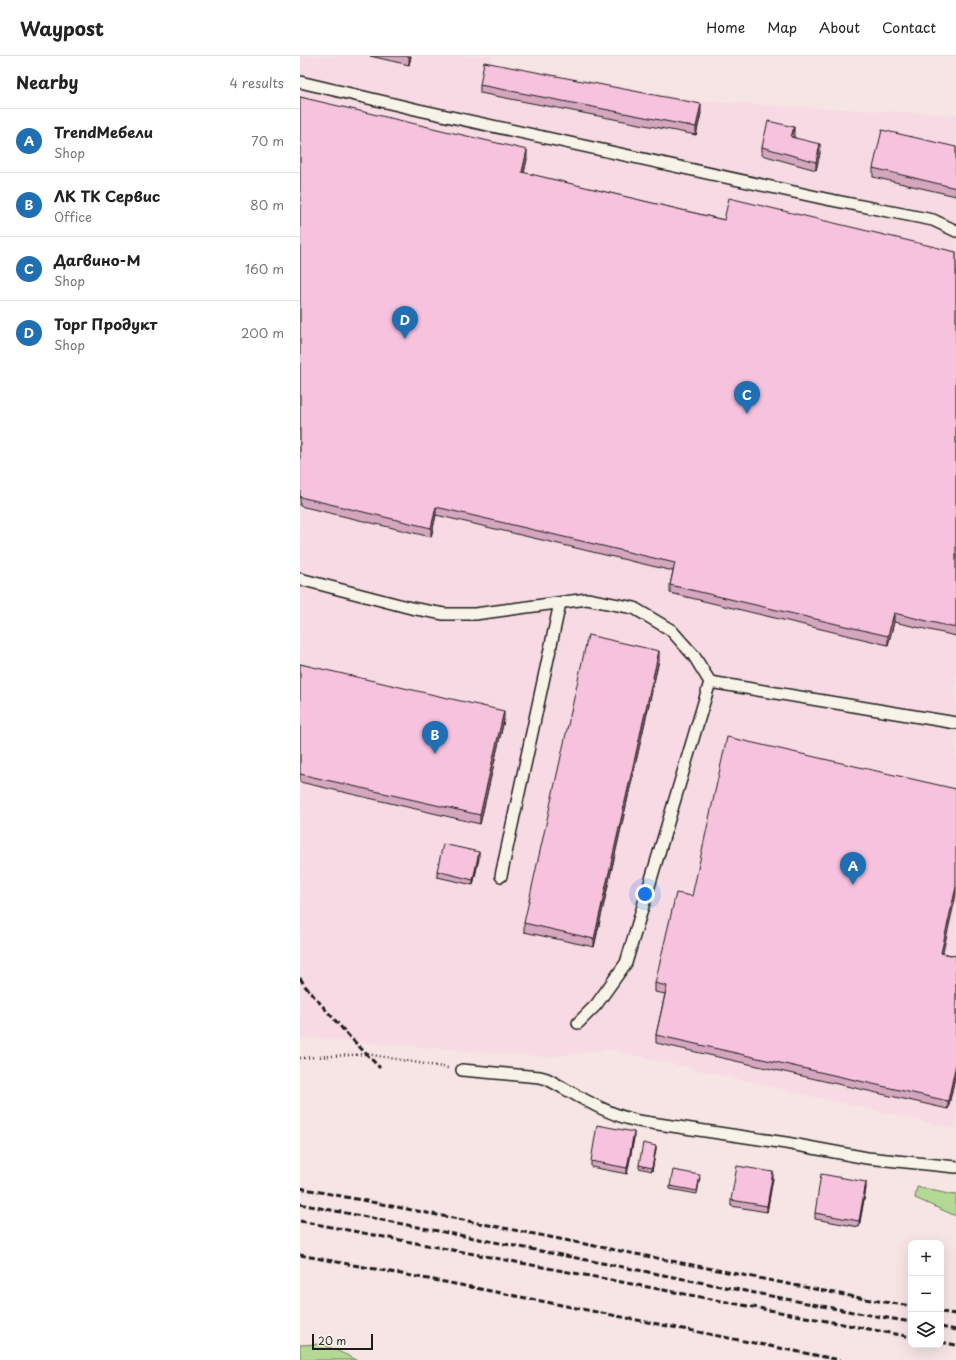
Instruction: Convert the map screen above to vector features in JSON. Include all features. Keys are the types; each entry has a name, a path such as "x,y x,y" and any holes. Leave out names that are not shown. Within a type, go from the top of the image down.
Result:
{"lane":[{"path":"300,82 418,110 772,187 933,220 956,230"},
{"path":"300,579 411,608 444,614 475,614 587,599 634,608 671,630 694,656 710,682 626,963 596,1005 578,1023"},
{"path":"500,876 560,603"},
{"path":"710,682 956,723"},
{"path":"462,1070 540,1077 547,1079 609,1112 624,1118 638,1121 786,1143 867,1158 956,1167"}],"path":[{"path":"300,1058 367,1054 462,1070"}],"shaded area":[{"path":"300,56 492,56 493,63 705,102 956,115 956,1129 608,1049 547,1057 300,1037"}],"green space":[{"path":"917,1187 953,1195 956,1194 956,1216 915,1198"},
{"path":"323,1344 357,1360 300,1360 300,1345"}],"building":[{"path":"484,62 701,104 696,127 480,85"},
{"path":"300,97 527,150 522,172 724,220 729,198 956,252 956,628 894,613 888,636 670,585 675,563 436,507 431,528 300,497"},
{"path":"768,121 794,127 791,137 820,144 816,162 762,147"},
{"path":"882,130 956,147 956,188 873,168"},
{"path":"588,635 659,651 594,939 524,923"},
{"path":"300,664 504,711 480,815 300,774"},
{"path":"727,737 956,789 956,887 941,953 956,956 956,1064 948,1101 656,1035 667,986 655,983 676,893 692,896"},
{"path":"443,844 479,852 473,880 437,871"},
{"path":"597,1125 634,1132 627,1168 591,1161"},
{"path":"643,1143 656,1146 652,1168 639,1165"},
{"path":"737,1166 773,1172 767,1206 731,1200"},
{"path":"673,1170 700,1175 697,1191 670,1186"},
{"path":"821,1174 866,1182 859,1221 815,1213"}],"railway":[{"path":"300,978 305,986 347,1034 380,1068"},
{"path":"300,1188 865,1299 908,1306"},
{"path":"300,1204 908,1322"},
{"path":"300,1221 908,1336"},
{"path":"300,1255 840,1360"},
{"path":"944,1312 956,1314"},
{"path":"944,1328 956,1330"},
{"path":"944,1343 956,1345"}],"place":[{"name":"Торг Продукт","path":"405,339"},
{"name":"Дагвино-М","path":"747,414"},
{"name":"ЛК ТК Сервис","path":"435,754"},
{"name":"TrendМебели","path":"853,885"}]}
